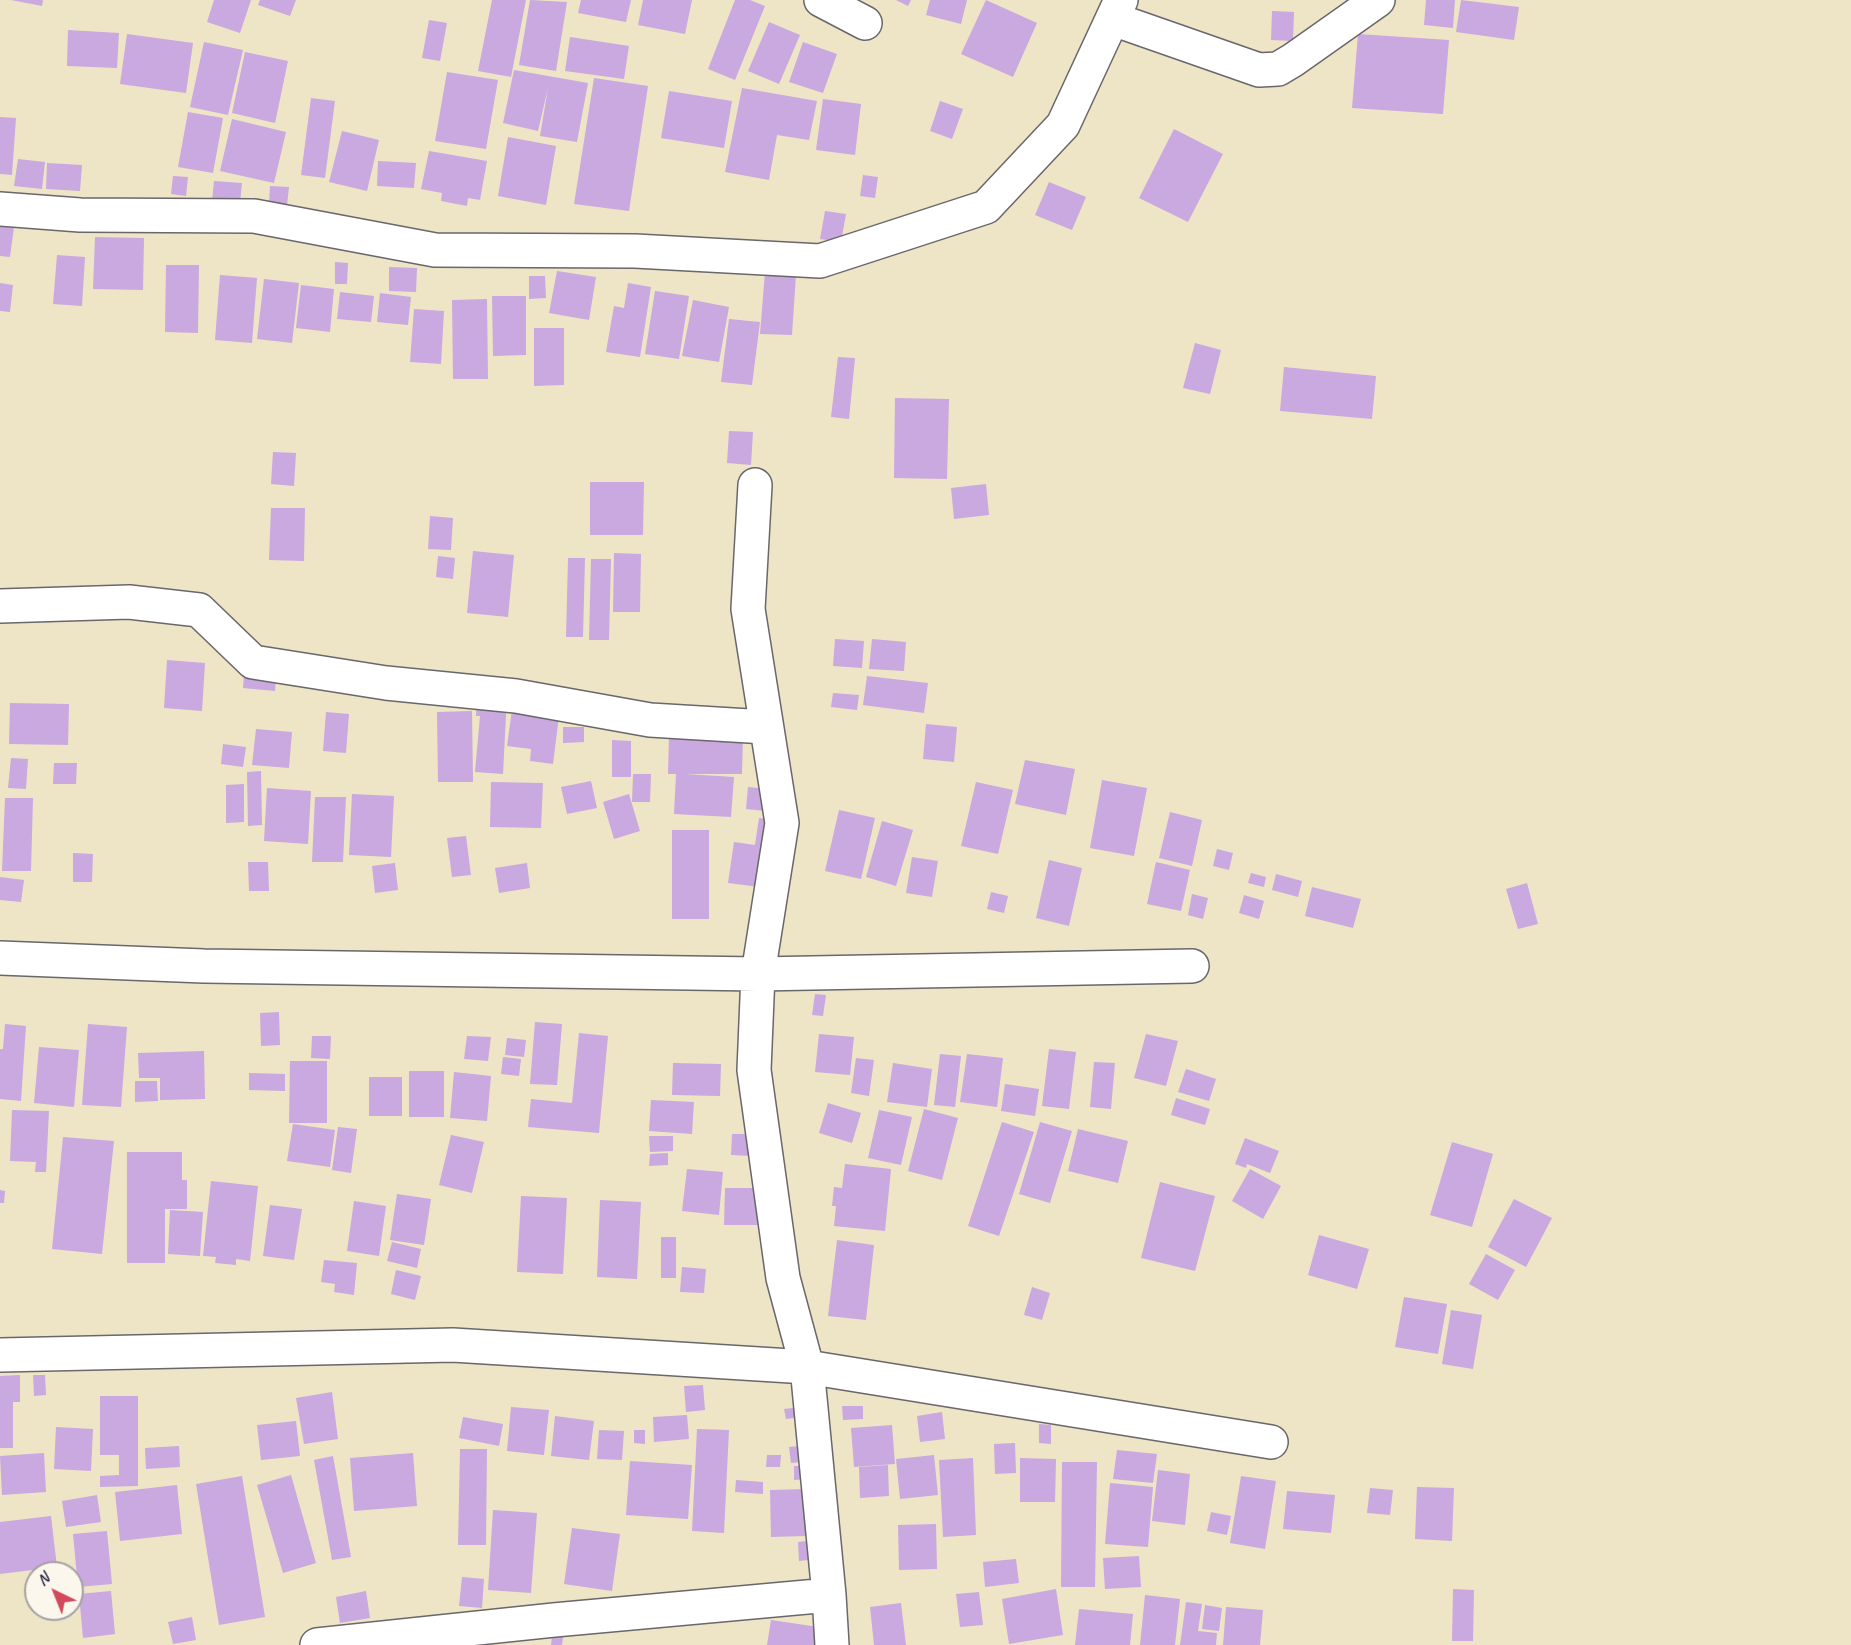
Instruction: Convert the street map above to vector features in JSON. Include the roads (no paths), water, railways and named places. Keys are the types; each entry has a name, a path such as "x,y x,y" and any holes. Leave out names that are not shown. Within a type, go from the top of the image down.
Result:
{"street":[{"path":"820,0 865,23"},
{"path":"0,209 80,214 254,216 435,250 635,250 820,261 986,207 1063,125 1117,9 1259,70 1268,70 1278,69 1293,60 1378,0"},
{"path":"755,485 748,609 782,823 758,974 754,1070 783,1278 807,1367 832,1645"},
{"path":"0,606 129,602 199,610 253,662 386,683 516,696 650,720 766,727"},
{"path":"0,958 204,966 758,974 1192,966"},
{"path":"0,1355 453,1346 807,1367 1271,1442"},
{"path":"317,1645 554,1620 829,1595"}]}
